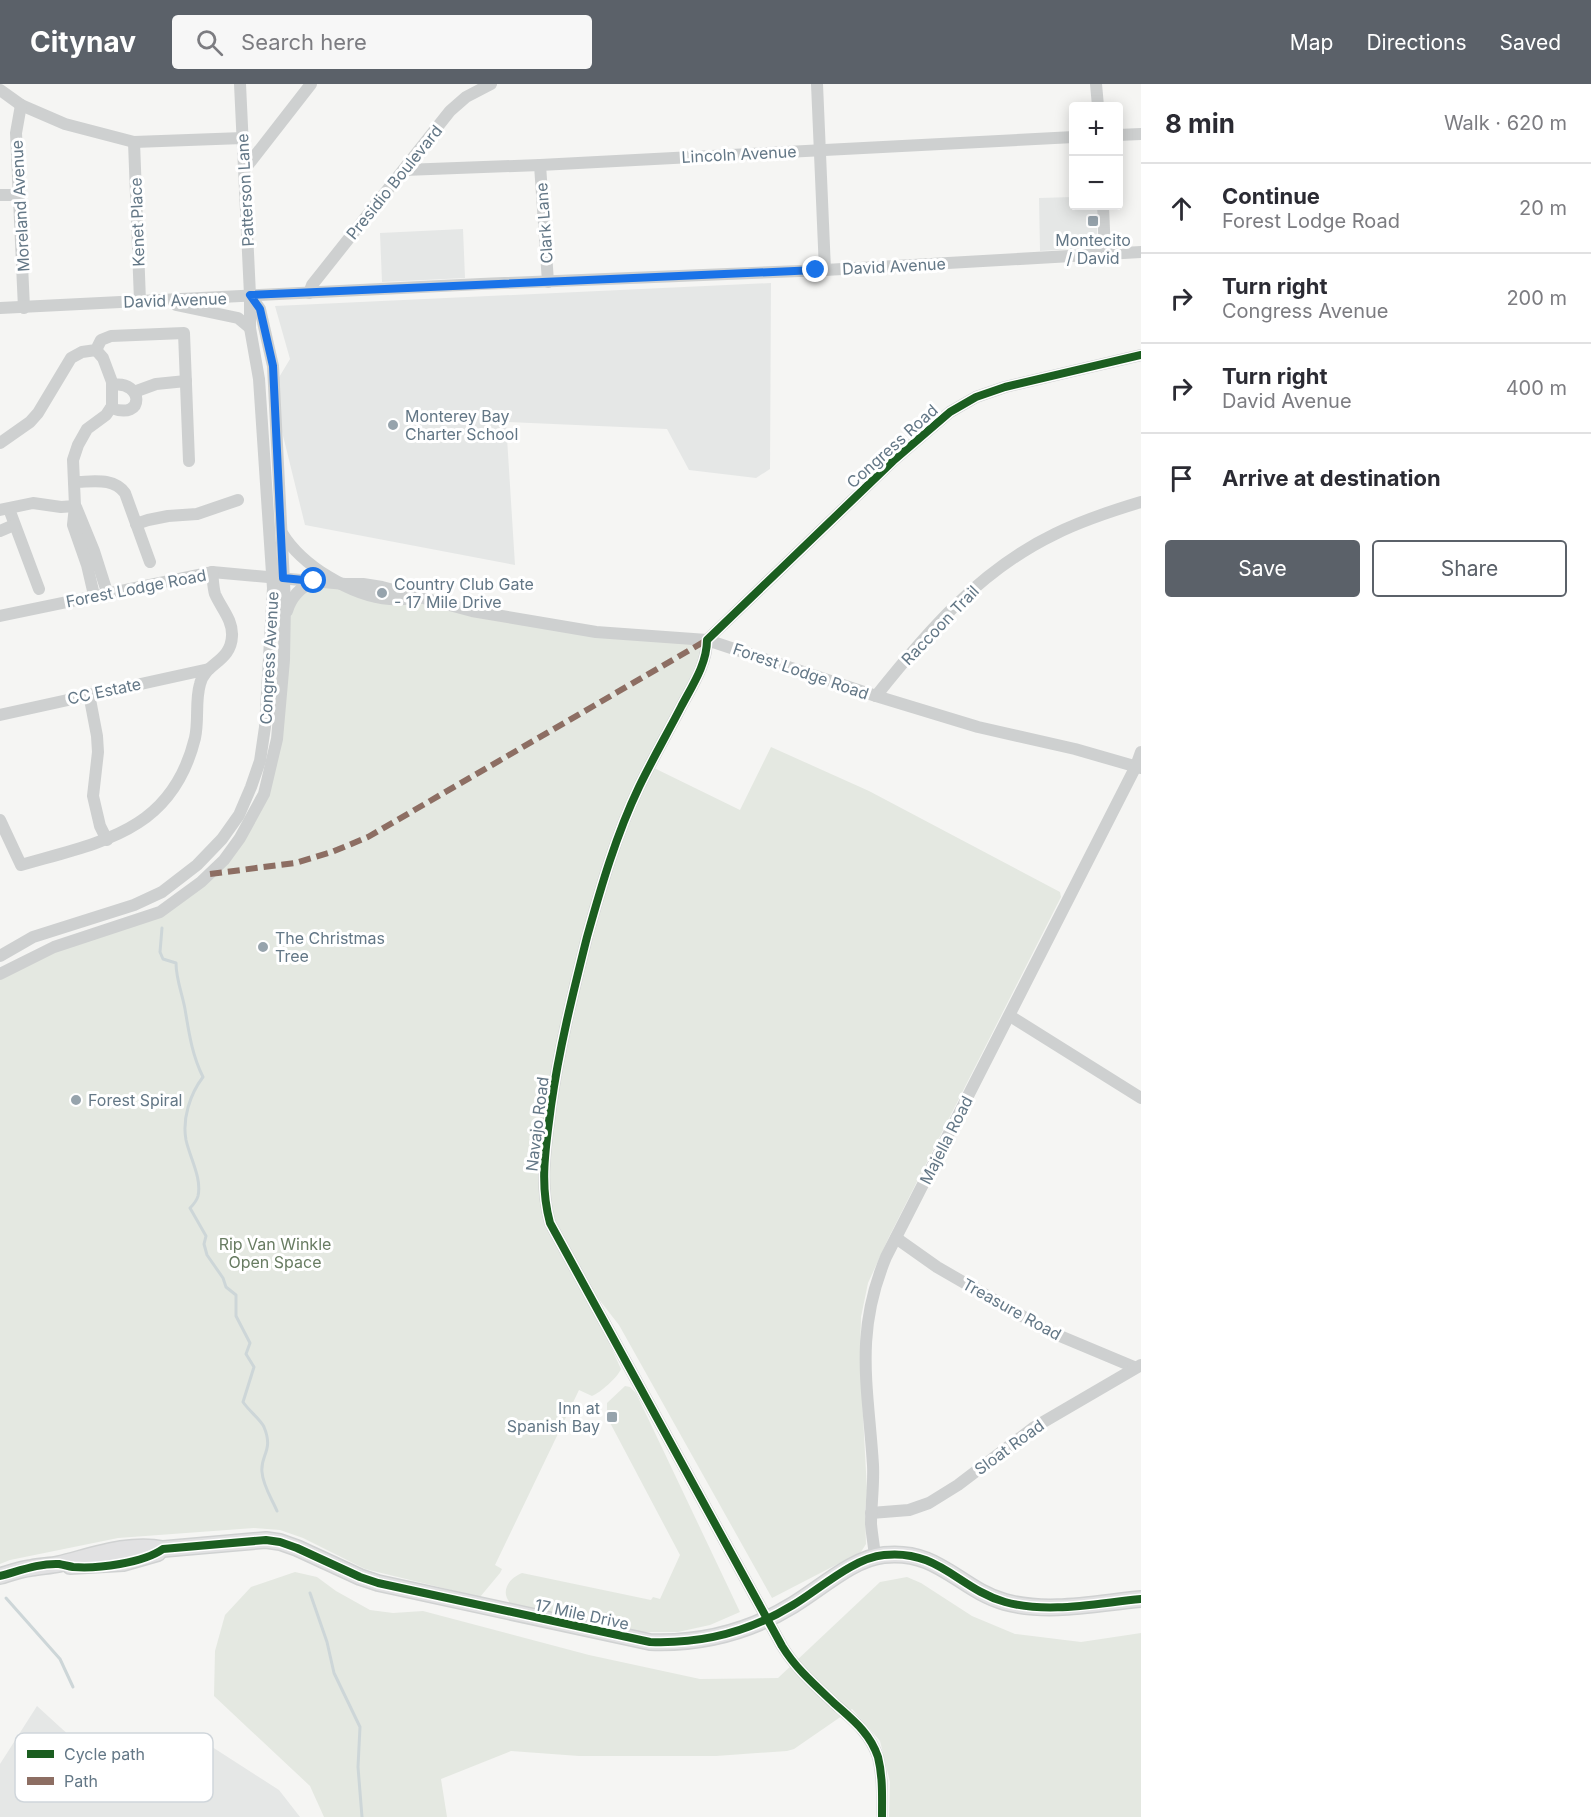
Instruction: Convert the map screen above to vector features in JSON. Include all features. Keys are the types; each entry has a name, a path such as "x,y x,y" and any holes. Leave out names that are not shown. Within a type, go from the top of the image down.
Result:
{"main road":[{"name":"17 Mile Drive","path":"0,1576 29,1568 58,1564 74,1567 123,1563 156,1554 163,1549 266,1540 297,1548 360,1578 378,1583 650,1642 678,1643 710,1639 752,1627 767,1620 832,1578 875,1556 900,1555 931,1561 995,1599 1025,1606 1064,1607 1141,1599"}],"street":[{"name":"Patterson Lane","path":"240,84 250,295"},
{"path":"244,170 311,84"},
{"name":"Presidio Boulevard","path":"309,293 312,285 450,111 466,97 491,84"},
{"path":"817,84 825,270"},
{"path":"1096,84 1098,102"},
{"path":"0,90 21,105 65,124 134,142 243,138"},
{"name":"Moreland Avenue","path":"21,105 16,133 24,308"},
{"path":"1123,135 1141,134"},
{"name":"Lincoln Avenue","path":"404,170 1069,137"},
{"name":"Kenet Place","path":"134,142 140,301"},
{"name":"Clark Lane","path":"540,165 548,282"},
{"path":"0,195 18,195"},
{"path":"1103,210 1106,254"},
{"name":"David Avenue","path":"0,308 825,270 1141,252"},
{"name":"Congress Avenue","path":"0,974 54,947 160,912 201,882 224,860 261,803 277,739 285,621 278,578 259,379 250,328 250,295"},
{"name":"Congress Avenue","path":"0,956 33,937 134,905 162,892 197,865 222,839 239,815 251,787 260,761 265,727 281,531 273,366 260,309 250,295"},
{"path":"160,300 238,318 250,328"},
{"path":"96,350 101,340 111,336 184,333 189,461"},
{"path":"94,596 87,565 73,525 74,460 82,436 111,408 113,386 103,358 96,350"},
{"path":"0,443 30,422 38,413 71,358 82,352 96,350"},
{"name":"Congress Road","path":"707,640 892,461 950,412 976,397 1005,387 1141,356"},
{"path":"134,392 156,384 186,381"},
{"path":"111,408 122,412 133,408 137,402 134,392 123,385 113,386"},
{"path":"74,482 108,481 116,483 125,493 150,562"},
{"path":"136,524 168,516 197,514 238,500"},
{"name":"Raccoon Trail","path":"876,696 907,657 953,607 1006,563 1052,535 1074,525 1102,513 1141,502"},
{"path":"39,589 14,525 4,509 33,504 75,506"},
{"path":"75,506 94,551 107,592"},
{"path":"0,531 14,525"},
{"path":"281,531 288,543 305,561 329,577 345,584"},
{"path":"0,820 21,865 120,835 143,819 167,797 185,767 195,738 201,678 208,669 220,662 232,639 229,620 215,593 212,572"},
{"name":"Forest Lodge Road","path":"0,616 212,572 363,584 472,611 596,632 707,640 978,727 1138,767"},
{"path":"285,621 291,600 301,589 314,581"},
{"name":"Navajo Road","path":"707,640 707,654 697,677 638,789 623,825 594,911 566,1020 555,1078 546,1145 543,1192 550,1223 559,1241 767,1620 796,1666 867,1735 876,1752 880,1767 882,1817"},
{"name":"CC Estate","path":"0,715 208,669"},
{"path":"88,694 98,744 98,767 93,796 100,826 107,840"},
{"name":"Majella Road","path":"875,1556 872,1513 874,1479 864,1369 872,1295 896,1238 1138,767 1141,752"},
{"path":"1010,1016 1141,1098"},
{"name":"Treasure Road","path":"896,1238 937,1267 1048,1331 1138,1366"},
{"name":"Sloat Road","path":"872,1513 909,1510 929,1503 958,1485 1033,1428 1138,1366"}],"shaded area":[{"path":"1069,197 1069,210 1097,210 1097,233 1094,246 1040,251 1039,198"},
{"path":"463,229 465,278 382,282 380,233"},
{"name":"Monterey Bay Charter School","path":"771,283 770,469 756,478 689,470 667,429 506,422 515,565 305,525 275,403 275,384 290,359 275,306"},
{"path":"37,1706 66,1733 20,1733"},
{"path":"15,1740 15,1802 213,1802 213,1748 279,1790 300,1817 0,1817 0,1764"}],"green space":[{"name":"Rip Van Winkle Open Space","path":"307,584 421,598 472,611 707,640 650,766 740,810 771,747 869,791 1060,892 1061,897 868,1283 861,1317 860,1359 867,1491 866,1544 861,1552 772,1598 619,1325 576,1270 621,1369 613,1380 592,1396 579,1390 495,1565 502,1569 480,1597 365,1569 303,1538 280,1530 254,1528 118,1538 0,1564 0,976 19,965 146,918 216,869 270,771 285,621"},
{"path":"625,1386 630,1387 636,1393 740,1612 710,1625 678,1632 639,1632 513,1606 506,1597 509,1583 522,1573 651,1600 653,1597 660,1599 680,1555 607,1417 607,1403"},
{"path":"295,1572 317,1577 336,1591 370,1610 393,1613 423,1611 589,1655 700,1679 778,1678 880,1582 907,1577 921,1583 972,1616 1015,1634 1081,1642 1141,1633 1141,1817 889,1817 890,1782 880,1741 852,1709 794,1749 787,1751 716,1756 579,1756 511,1751 441,1779 447,1817 324,1817 310,1786 214,1696 215,1651 225,1615 251,1587"}],"waterway":[{"path":"162,928 160,952 163,959 176,963 191,1044 203,1077 194,1091 185,1124 186,1140 199,1189 197,1199 190,1208 206,1236 204,1244 207,1255 223,1278 226,1287 236,1295 236,1316 250,1343 246,1354 254,1367 243,1402 262,1424 267,1435 268,1442 262,1472 277,1511"},
{"path":"310,1593 327,1642 334,1673 360,1727 358,1767 362,1817"},
{"path":"6,1598 60,1659 73,1687"}],"marked path":[{"path":"210,874 295,863 332,852 368,837 707,640"}],"cycle path":[{"path":"882,1817 880,1764 875,1748 854,1721 800,1670 782,1646 550,1223 544,1179 547,1136 558,1063 587,937 616,842 639,787 698,675 707,640 893,461 950,412 976,397 1005,387 1141,355"},
{"path":"0,1576 44,1565 107,1566 144,1558 163,1549 266,1540 297,1548 378,1583 650,1642 688,1641 742,1629 793,1605 860,1562 884,1555 920,1558 948,1571 989,1596 1022,1605 1056,1607 1141,1599"}],"place":[{"name":"Montecito / David","path":"1093,221"},
{"name":"Monterey Bay Charter School","path":"393,425"},
{"name":"Country Club Gate - 17 Mile Drive","path":"382,593"},
{"name":"The Christmas Tree","path":"263,947"},
{"name":"Forest Spiral","path":"76,1100"},
{"name":"Inn at Spanish Bay","path":"612,1417"}],"route":[{"path":"314,581 283,578 273,366 260,309 250,295 816,270"}]}
